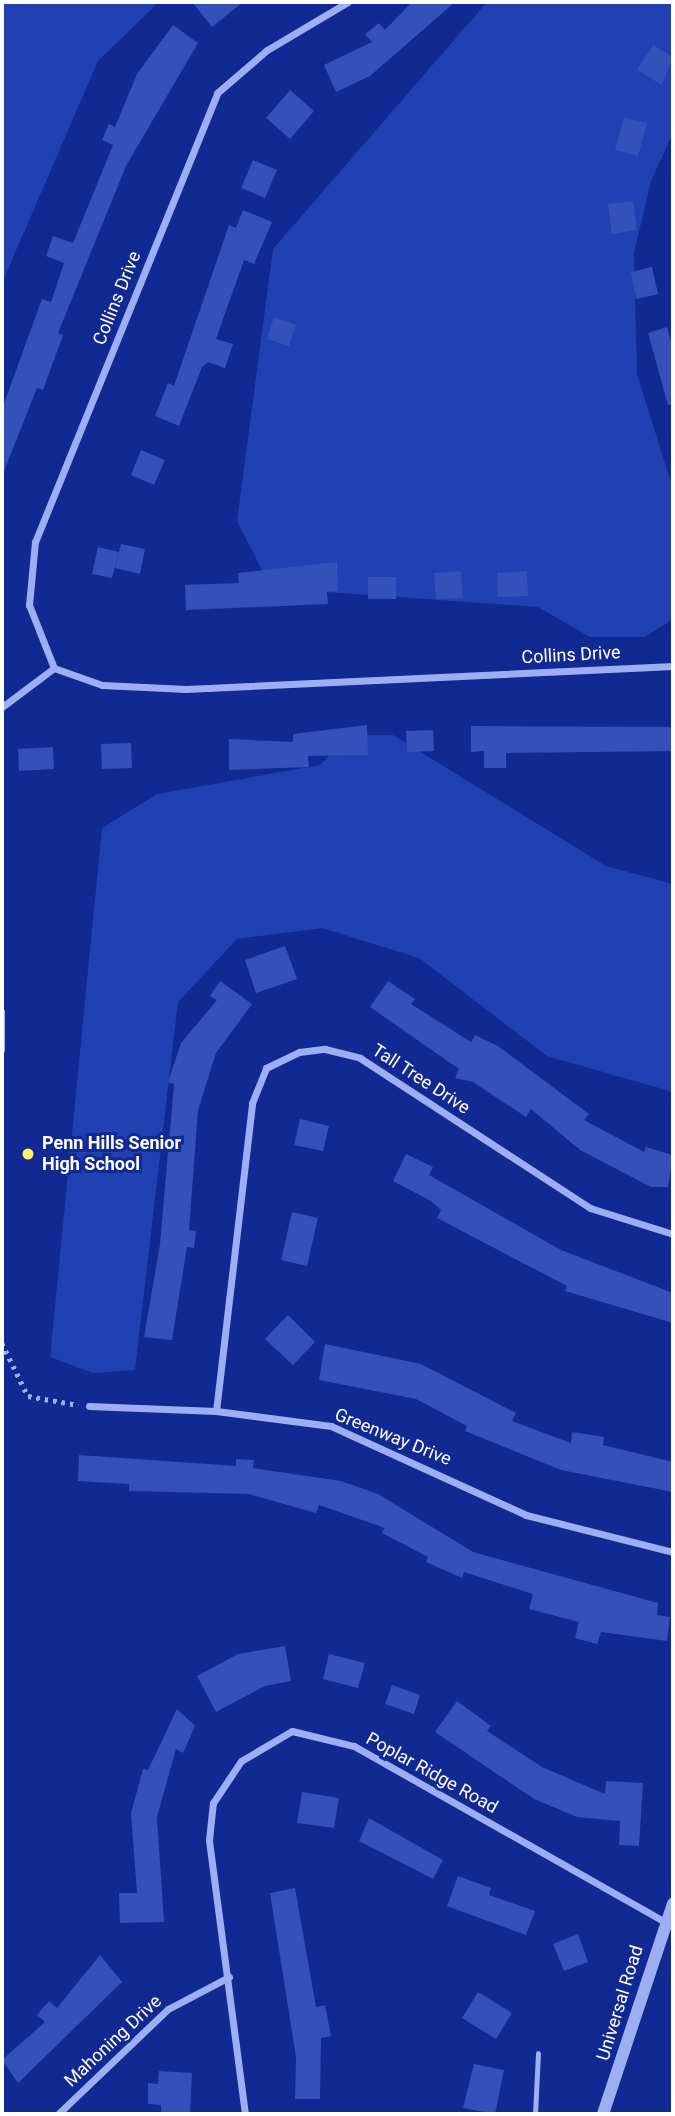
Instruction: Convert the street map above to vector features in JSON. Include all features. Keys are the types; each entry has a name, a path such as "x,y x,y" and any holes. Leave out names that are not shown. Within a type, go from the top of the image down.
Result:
{"street":[{"name":"Collins Drive","path":"348,2 267,50 217,93 35,542 29,605 54,668 102,685 186,689 673,666"},
{"path":"2,707 54,668"},
{"name":"Tall Tree Drive","path":"216,1411 252,1103 266,1068 299,1052 325,1049 360,1058 590,1208 673,1234"},
{"name":"Greenway Drive","path":"89,1406 216,1411 331,1426 526,1515 673,1552"},
{"name":"Poplar Ridge Road","path":"245,2114 209,1840 213,1803 241,1761 292,1731 354,1746 663,1921"},
{"name":"Universal Road","path":"603,2114 663,1921 673,1903"},
{"name":"Mahoning Drive","path":"58,2114 168,2009 229,1977"}],"lane":[{"path":"2,1011 2,1050"},
{"path":"534,2114 538,2053"}],"path":[{"path":"2,1343 28,1396 89,1406"}],"shaded area":[{"path":"2,2 159,2 98,61 2,283"},
{"path":"487,2 673,2 673,133 651,181 634,253 637,374 673,489 673,619 645,637 590,637 538,607 271,588 237,521 273,249"},
{"path":"350,735 393,735 606,866 673,884 673,1092 547,1056 419,958 322,928 237,939 178,1002 135,1370 93,1373 50,1357 102,828 157,794 320,765"}],"building":[{"path":"192,2 243,2 212,27"},
{"path":"412,2 455,2 370,76 336,92 324,65 372,42 365,34 379,23 385,30"},
{"path":"173,25 198,43 126,166 58,333 63,335 43,390 37,388 2,476 2,409 42,299 51,302 64,263 46,256 53,236 73,243 113,145 102,140 109,124 115,127 137,74"},
{"path":"653,45 673,57 662,85 637,70"},
{"path":"290,90 314,111 290,139 266,118"},
{"path":"624,117 647,123 638,156 615,150"},
{"path":"253,160 277,170 265,198 241,188"},
{"path":"633,201 637,230 612,234 608,204"},
{"path":"243,210 272,222 254,264 244,260 216,339 233,344 225,368 208,362 202,367 179,426 155,416 168,383 174,386 229,225 236,228"},
{"path":"652,267 658,294 636,299 631,272"},
{"path":"274,317 296,325 289,346 267,339"},
{"path":"667,327 673,349 673,404 668,405 648,333"},
{"path":"141,450 165,460 154,485 131,475"},
{"path":"121,544 145,549 140,574 115,568"},
{"path":"98,547 119,552 112,578 92,574"},
{"path":"337,562 338,591 327,592 328,604 186,610 185,585 239,583 238,573"},
{"path":"461,571 463,598 436,599 434,573"},
{"path":"527,571 528,596 498,597 497,573"},
{"path":"368,577 396,577 396,599 368,599"},
{"path":"367,725 368,755 308,756 309,767 229,770 229,739 293,742 293,734"},
{"path":"471,726 673,727 673,751 506,753 506,768 484,768 484,751 471,752"},
{"path":"433,730 434,751 407,752 406,731"},
{"path":"131,743 132,768 102,769 101,744"},
{"path":"53,747 54,769 19,771 18,749"},
{"path":"285,946 297,979 256,993 245,960"},
{"path":"220,981 252,1004 216,1053 198,1110 189,1230 196,1231 194,1248 187,1247 172,1340 144,1337 160,1244 174,1084 168,1082 181,1043 217,1000 210,996"},
{"path":"388,981 415,999 411,1004 471,1042 475,1035 498,1046 589,1114 584,1120 644,1152 646,1147 673,1155 668,1187 651,1187 580,1150 531,1109 526,1117 473,1082 455,1078 459,1069 370,1007"},
{"path":"300,1119 329,1126 323,1151 294,1145"},
{"path":"406,1154 433,1167 429,1175 561,1250 673,1293 673,1323 565,1291 567,1286 437,1218 441,1210 431,1201 393,1181"},
{"path":"292,1212 318,1218 307,1266 281,1260"},
{"path":"288,1315 315,1342 293,1365 265,1339"},
{"path":"325,1344 421,1364 516,1413 512,1421 571,1443 572,1432 604,1437 603,1445 673,1462 673,1492 561,1470 465,1431 467,1426 416,1399 319,1380"},
{"path":"79,1455 236,1466 236,1459 254,1460 253,1468 341,1481 378,1494 473,1552 658,1603 657,1615 670,1617 667,1641 601,1632 597,1644 575,1638 579,1622 529,1609 533,1594 464,1572 462,1578 426,1562 428,1557 382,1533 385,1528 319,1505 316,1513 249,1494 129,1491 129,1484 78,1481"},
{"path":"285,1646 291,1681 265,1686 216,1712 197,1676 238,1654"},
{"path":"329,1654 365,1663 358,1688 323,1679"},
{"path":"392,1685 420,1695 414,1714 385,1704"},
{"path":"457,1701 491,1726 487,1731 542,1767 605,1794 606,1781 643,1783 639,1846 619,1845 620,1821 577,1817 534,1799 435,1732"},
{"path":"177,1709 195,1726 183,1753 176,1749 157,1817 164,1922 120,1923 119,1893 137,1893 131,1813 143,1769 148,1770"},
{"path":"302,1792 339,1798 334,1828 297,1823"},
{"path":"369,1818 443,1860 433,1879 359,1841"},
{"path":"458,1876 491,1888 489,1895 535,1911 526,1935 447,1906"},
{"path":"295,1888 316,2007 325,2005 331,2036 321,2038 320,2099 295,2099 296,2057 270,1893"},
{"path":"578,1934 588,1962 564,1971 553,1944"},
{"path":"100,1955 122,1982 18,2083 2,2060 45,2022 37,2015 49,2001 57,2008"},
{"path":"478,1992 512,2013 496,2039 462,2018"},
{"path":"474,2064 504,2070 495,2114 463,2108"},
{"path":"159,2071 192,2073 190,2114 161,2114 161,2105 148,2104 148,2083 158,2084"}],"place":[{"name":"Penn Hills Senior High School","path":"28,1154"}]}
